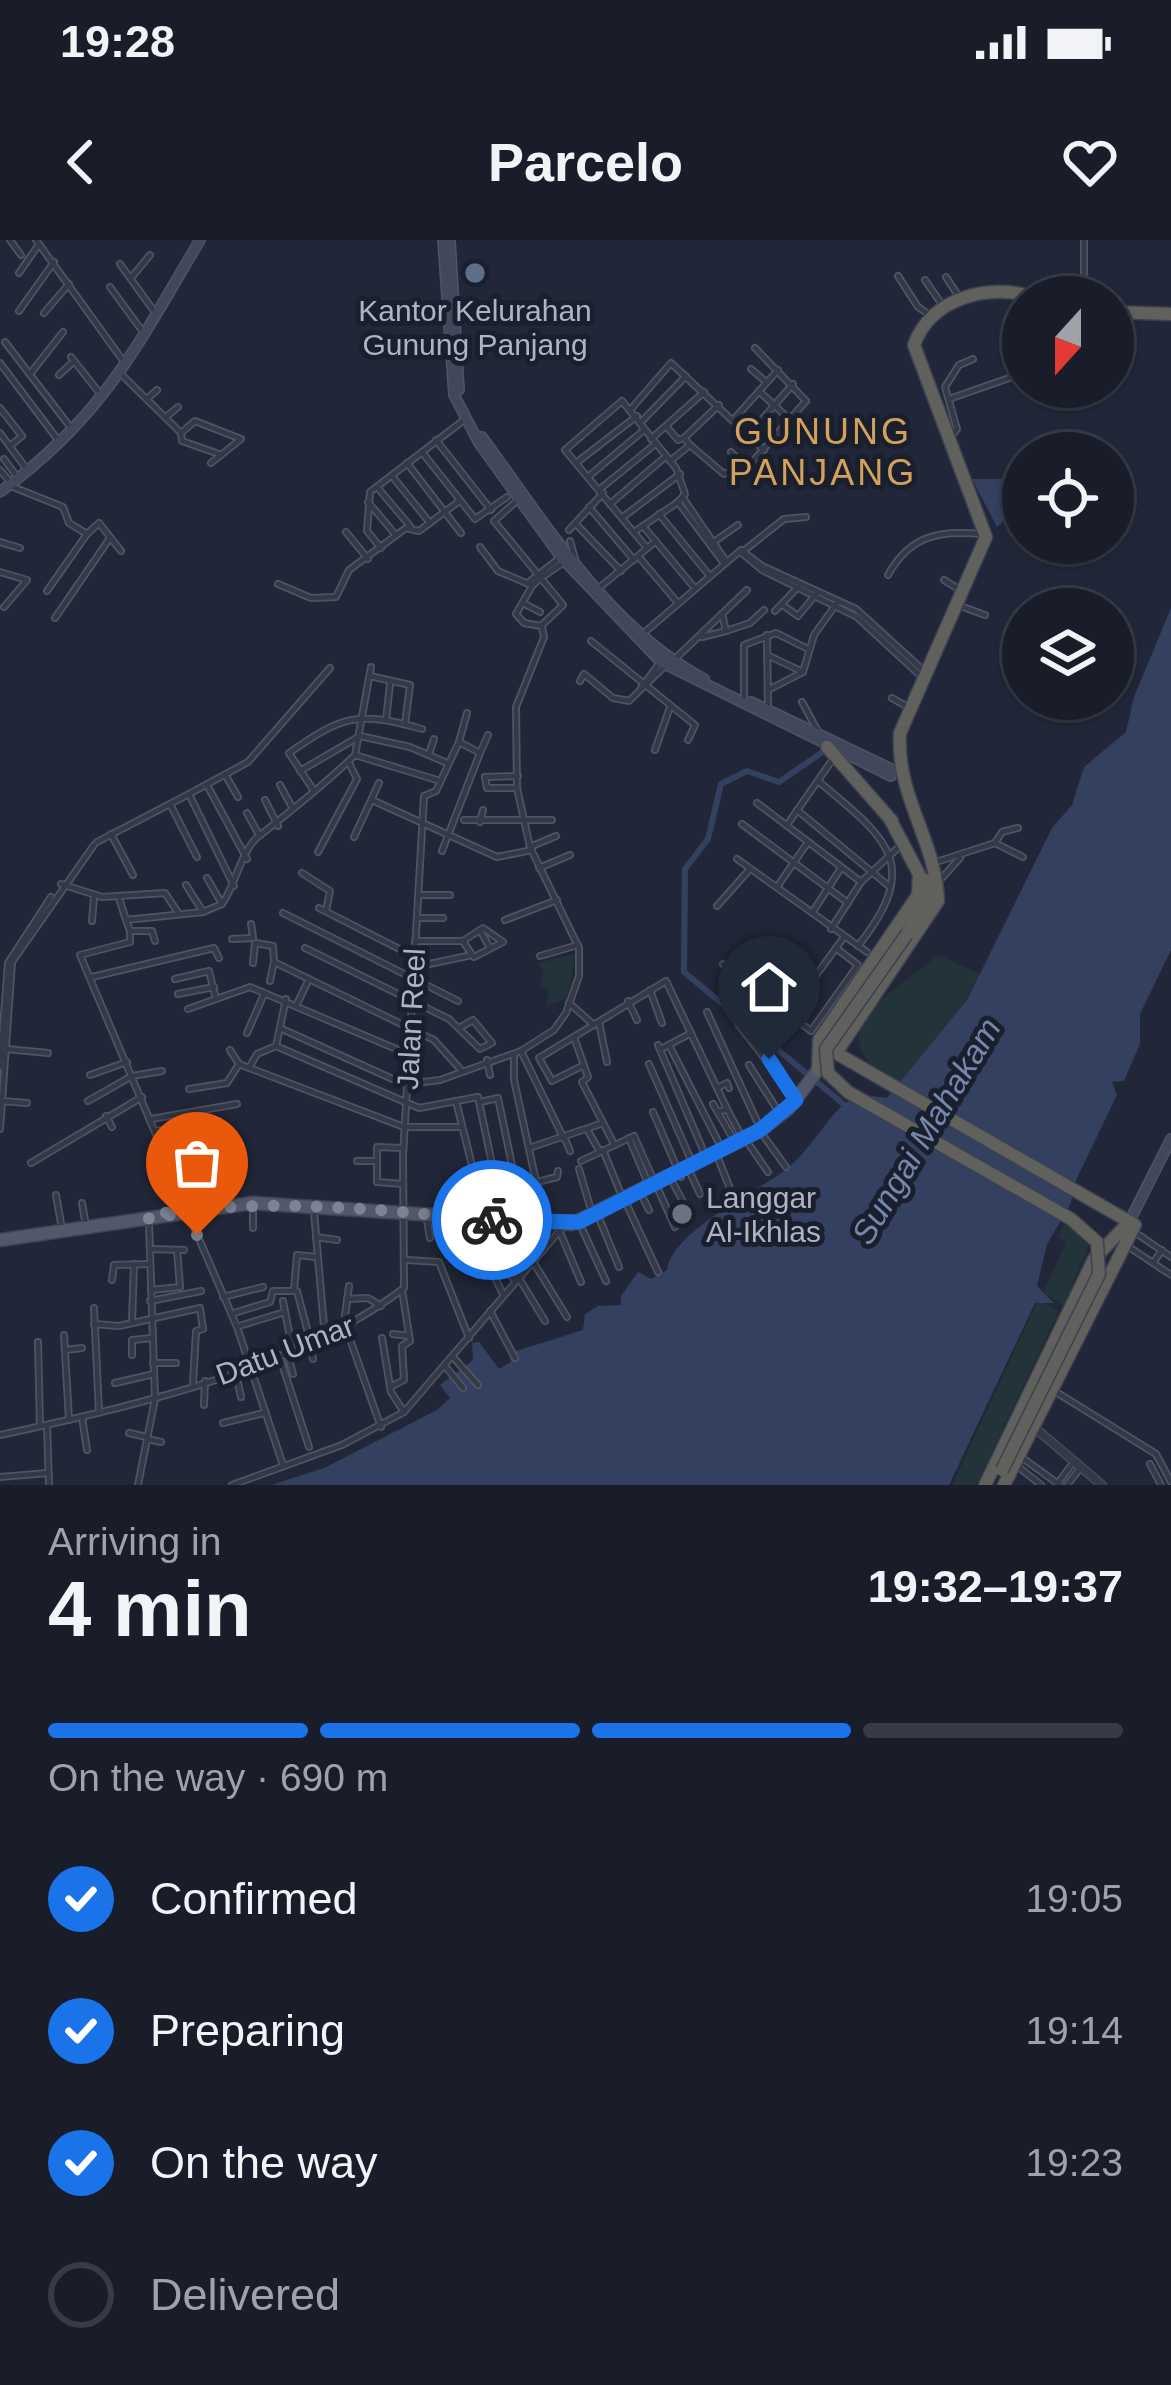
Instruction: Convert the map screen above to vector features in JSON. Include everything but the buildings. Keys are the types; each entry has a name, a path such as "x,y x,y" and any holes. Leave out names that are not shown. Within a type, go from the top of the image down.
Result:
{"highway":[{"path":"959,598 981,534 911,357 913,336 943,306 1002,284"},
{"path":"895,773 905,706 986,537 914,355 916,338 931,319 979,291 1002,289"},
{"path":"1134,315 1171,316"},
{"path":"923,673 901,728 895,773 938,882 933,912 835,1056 1133,1223"},
{"path":"826,741 903,839 924,872 927,898 826,1049 828,1073 848,1092 1071,1219 1096,1242 1099,1274 1011,1473"},
{"path":"818,1070 819,1040 918,895 919,874 903,839 906,823 917,822"},
{"path":"903,839 923,836"},
{"path":"854,1026 854,1065"},
{"path":"988,1485 1011,1473 1036,1428 1133,1223"},
{"path":"988,1485 1094,1259 1133,1223"},
{"path":"1031,1390 1061,1339 1069,1335 1076,1342"}],"main road":[{"path":"447,240 454,395 464,420 513,498 666,662 895,773"},
{"path":"13,482 62,444 103,398 146,337 195,243"},
{"path":"449,322 465,409 567,560"},
{"path":"596,591 666,662 802,730"},
{"path":"762,1132 798,1101 818,1070 835,1056"},
{"path":"58,1232 188,1210 289,1204 562,1229 596,1217 762,1132 798,1101 835,1056"},
{"path":"1133,1223 1171,1139"},
{"path":"1133,1223 1171,1154"},
{"path":"289,1204 404,1213"},
{"path":"0,1242 127,1220"},
{"path":"527,1226 562,1229"}],"street":[{"path":"10,240 21,256"},
{"path":"1084,240 1084,276"},
{"path":"20,273 38,242 124,370 181,433 182,441 206,449 216,459 241,439 195,422"},
{"path":"131,278 149,255"},
{"path":"19,311 54,262"},
{"path":"120,264 155,320"},
{"path":"898,276 918,307 930,315"},
{"path":"946,277 959,297"},
{"path":"925,280 943,306"},
{"path":"44,313 69,284"},
{"path":"110,287 146,337"},
{"path":"30,374 64,332"},
{"path":"5,342 74,431"},
{"path":"684,438 720,473 764,450 806,401 755,348"},
{"path":"59,375 72,359 103,398"},
{"path":"948,436 957,430 946,383 959,365 973,359"},
{"path":"0,363 62,444"},
{"path":"631,409 670,363 735,418 764,450"},
{"path":"752,369 767,382"},
{"path":"735,418 778,370"},
{"path":"589,476 686,376"},
{"path":"947,400 1002,381"},
{"path":"749,434 793,383"},
{"path":"25,398 40,386"},
{"path":"147,399 157,390"},
{"path":"569,530 602,491 704,392"},
{"path":"759,392 790,419"},
{"path":"647,548 565,450 622,401 680,474 680,500 724,562"},
{"path":"166,418 178,406"},
{"path":"666,426 677,440 684,438 719,406"},
{"path":"0,408 22,436 10,446"},
{"path":"181,433 202,414"},
{"path":"381,548 367,531 368,502 377,487 464,420"},
{"path":"576,463 641,422"},
{"path":"0,433 10,446 13,482"},
{"path":"41,439 51,452"},
{"path":"436,440 490,510"},
{"path":"610,503 690,445"},
{"path":"422,452 458,502 477,519 513,498"},
{"path":"731,452 742,464"},
{"path":"4,459 13,482"},
{"path":"407,464 461,532"},
{"path":"0,470 13,482 70,512 69,523 87,534"},
{"path":"623,517 680,474"},
{"path":"392,475 430,523"},
{"path":"377,487 419,531 458,502"},
{"path":"513,498 494,521 540,577 563,604 542,626 528,626 515,616 530,584 540,577 567,560 570,541"},
{"path":"634,532 680,500"},
{"path":"368,502 396,536"},
{"path":"589,507 678,603"},
{"path":"659,514 709,575"},
{"path":"641,636 724,562 784,519 806,517"},
{"path":"47,591 97,523 121,551"},
{"path":"576,524 621,571"},
{"path":"712,543 738,525"},
{"path":"278,584 310,598 336,597 349,570 410,526"},
{"path":"643,526 695,588"},
{"path":"354,542 367,531"},
{"path":"346,532 368,559"},
{"path":"888,574 902,553 931,534 981,534"},
{"path":"55,618 110,538"},
{"path":"596,591 656,541"},
{"path":"0,542 20,548"},
{"path":"480,547 498,571 530,584"},
{"path":"740,552 762,570 838,600 923,673"},
{"path":"1,573 27,580 4,607"},
{"path":"291,590 296,579"},
{"path":"944,580 959,598 985,615"},
{"path":"775,610 784,606 800,584"},
{"path":"600,689 624,701 642,690 666,662 701,638 747,590"},
{"path":"784,606 798,616 818,591"},
{"path":"803,673 808,649 838,600"},
{"path":"523,602 540,612"},
{"path":"701,638 750,623 764,610"},
{"path":"722,614 725,631"},
{"path":"282,1028 407,1084 517,1053 560,1025 580,968 578,945 531,848 518,788 516,707 544,637 542,626"},
{"path":"744,699 744,644 776,633 808,649"},
{"path":"767,635 768,709"},
{"path":"701,638 706,649"},
{"path":"591,641 642,690 697,727 688,740"},
{"path":"767,655 803,673"},
{"path":"126,920 203,912 222,904 259,835 278,826 292,807 355,755 371,667"},
{"path":"0,1067 10,964 62,885 98,842 248,762 330,668"},
{"path":"768,690 803,673"},
{"path":"370,676 411,687 405,724"},
{"path":"386,720 391,682"},
{"path":"892,698 905,706"},
{"path":"802,702 826,741"},
{"path":"655,750 670,706"},
{"name":"Jalan Reel","path":"410,1336 404,1287 403,1148 422,823 425,792 436,791 467,712"},
{"path":"314,791 290,752 337,724 364,716 418,728 410,747"},
{"path":"787,825 818,781 830,721"},
{"path":"464,722 475,724"},
{"path":"442,851 488,735"},
{"path":"300,771 360,736 410,747 447,763"},
{"path":"429,754 434,739"},
{"path":"459,742 480,753"},
{"path":"355,755 437,781"},
{"path":"318,852 357,779 347,762"},
{"path":"226,776 238,797"},
{"path":"518,776 485,777 488,788 518,788"},
{"path":"818,781 872,827 889,856 890,905 858,946"},
{"path":"354,837 379,783"},
{"path":"207,785 247,859"},
{"path":"280,785 292,807"},
{"path":"189,794 234,886"},
{"path":"265,800 278,826"},
{"path":"372,800 497,857 556,836"},
{"path":"757,803 861,882"},
{"path":"170,804 197,857"},
{"path":"479,822 483,810"},
{"path":"797,811 893,889"},
{"path":"247,813 259,835"},
{"path":"464,820 552,820"},
{"path":"742,824 848,903"},
{"path":"938,882 960,858 994,843 1002,832 1018,828"},
{"path":"111,834 133,874"},
{"path":"831,928 861,882 903,839"},
{"path":"776,888 808,842"},
{"path":"994,843 1023,857"},
{"path":"931,858 945,847"},
{"path":"539,868 570,855"},
{"path":"931,858 960,858"},
{"path":"737,859 868,952"},
{"path":"811,914 842,868"},
{"path":"717,906 750,869"},
{"path":"302,873 330,890 323,910 415,957"},
{"path":"207,878 222,904"},
{"path":"62,885 94,896 166,893 179,914"},
{"path":"186,885 203,912"},
{"path":"418,895 449,895"},
{"path":"92,921 94,896"},
{"path":"119,897 130,943 80,953 237,1327 283,1468"},
{"path":"506,920 557,900"},
{"path":"283,913 458,1001"},
{"path":"416,918 443,917"},
{"path":"251,924 253,963"},
{"path":"463,941 478,959 503,942 480,930"},
{"path":"415,941 463,941 480,930"},
{"path":"480,930 490,948"},
{"path":"130,931 152,931 155,941"},
{"path":"740,1021 762,1034 844,937"},
{"path":"232,939 272,945 270,982"},
{"path":"540,956 578,945"},
{"path":"92,976 214,948 219,958"},
{"path":"305,948 412,1000 459,1028 480,1049 492,1042 473,1020 459,1028"},
{"path":"723,964 811,1031 858,965 836,948"},
{"path":"415,968 472,955"},
{"path":"0,956 10,964"},
{"path":"274,962 434,1040 461,1070"},
{"path":"0,1129 10,964"},
{"path":"175,979 209,971 216,999"},
{"path":"742,978 724,1004 798,1101"},
{"path":"297,1004 309,979"},
{"path":"584,1065 552,1082 539,1060 628,1001 669,984 727,1109 729,1186"},
{"path":"178,994 214,987"},
{"path":"188,1009 248,987 286,999 408,1054"},
{"path":"650,990 662,1023"},
{"path":"248,1033 265,993"},
{"path":"740,1021 763,993"},
{"path":"276,1046 286,999"},
{"path":"628,1001 637,1020"},
{"path":"569,1003 596,1023 608,1062"},
{"path":"706,1012 762,1132 786,1167"},
{"path":"691,1033 659,1047 729,1148 768,1172"},
{"path":"573,1035 588,1077 583,1084 614,1144"},
{"path":"669,1045 729,1148"},
{"path":"249,1068 257,1054 276,1046 419,1108 476,1096 494,1222"},
{"path":"5,1049 48,1053"},
{"path":"230,1050 239,1064 404,1127 461,1127"},
{"path":"517,1053 570,1150"},
{"path":"517,1053 546,1225"},
{"path":"487,1060 490,1076"},
{"path":"89,1075 127,1062"},
{"path":"189,1090 225,1084 239,1064"},
{"path":"649,1064 679,1151"},
{"path":"749,1065 782,1116"},
{"path":"88,1101 132,1076 162,1071"},
{"path":"422,1083 422,1096"},
{"path":"692,1088 701,1083"},
{"path":"717,1088 727,1083 729,1088"},
{"path":"31,1162 142,1096"},
{"path":"480,1102 498,1098 527,1226 540,1252"},
{"path":"456,1101 461,1127 516,1277 545,1322"},
{"path":"1,1104 27,1102"},
{"path":"713,1104 729,1148"},
{"path":"151,1119 237,1105"},
{"path":"718,1112 727,1109"},
{"path":"652,1112 700,1194"},
{"path":"106,1116 112,1127"},
{"path":"156,1131 218,1121"},
{"path":"530,1148 604,1123"},
{"path":"588,1129 658,1272"},
{"path":"581,1161 633,1138 651,1189 675,1227"},
{"path":"679,1142 684,1142 691,1217"},
{"path":"403,1148 377,1146 377,1161 378,1183 404,1184"},
{"path":"357,1161 377,1161"},
{"path":"579,1169 619,1267"},
{"path":"536,1182 557,1177 558,1171"},
{"path":"649,1210 651,1189"},
{"path":"56,1196 58,1232"},
{"path":"82,1203 86,1226"},
{"path":"252,1205 253,1228"},
{"path":"314,1206 325,1339"},
{"path":"427,1216 430,1238"},
{"path":"138,1485 155,1399 148,1217"},
{"path":"446,1237 447,1217"},
{"path":"1133,1223 1171,1256"},
{"path":"580,1224 606,1280"},
{"path":"232,1485 380,1427 404,1412 562,1229 581,1282"},
{"path":"316,1237 337,1240"},
{"path":"1125,1244 1171,1275"},
{"path":"149,1249 180,1250 181,1286 150,1290"},
{"path":"1153,1263 1162,1250"},
{"path":"294,1290 297,1255 318,1257"},
{"path":"405,1259 439,1262 469,1338"},
{"path":"532,1260 567,1317"},
{"path":"132,1322 134,1264"},
{"path":"112,1280 114,1265 149,1264"},
{"path":"503,1294 493,1274 502,1266 516,1277"},
{"path":"224,1297 262,1286"},
{"path":"349,1286 345,1330 380,1427"},
{"name":"Datu Umar","path":"0,1435 155,1399 325,1339 404,1287"},
{"path":"231,1314 269,1302 273,1291 294,1290 299,1293 313,1359"},
{"path":"150,1301 201,1291"},
{"path":"347,1299 368,1298 381,1306"},
{"path":"284,1300 286,1352 309,1447"},
{"path":"94,1308 99,1412"},
{"path":"94,1324 151,1321 200,1308 203,1329 196,1331 194,1385"},
{"path":"490,1311 515,1358"},
{"path":"237,1327 285,1312"},
{"path":"390,1388 405,1378 402,1346 410,1343 410,1336 393,1334"},
{"path":"64,1335 69,1420"},
{"path":"132,1354 132,1340 152,1337"},
{"path":"382,1337 390,1388 404,1412"},
{"path":"38,1342 49,1485"},
{"path":"64,1350 82,1348"},
{"path":"286,1352 293,1374"},
{"path":"453,1357 478,1384"},
{"path":"153,1363 176,1363"},
{"path":"445,1366 463,1388"},
{"path":"236,1369 241,1397"},
{"path":"115,1383 154,1374"},
{"path":"204,1405 205,1381"},
{"path":"1053,1390 1156,1454 1166,1484"},
{"path":"224,1423 266,1413"},
{"path":"82,1417 87,1450"},
{"path":"1036,1428 1102,1485"},
{"path":"129,1433 161,1442"},
{"path":"1011,1473 1062,1484 1078,1464"},
{"path":"1150,1464 1166,1484"},
{"path":"14,1479 15,1466"},
{"path":"0,1475 14,1479 48,1473"},
{"path":"1011,1473 1041,1485"}],"shaded area":[{"path":"576,954 567,999 546,1006 549,990 540,984 544,971 537,963"},
{"path":"938,955 981,974 949,1028 898,1085 873,1066 861,1048 860,1032 881,1000"},
{"path":"1064,1224 1090,1242 1064,1306 1043,1293 1066,1243 1058,1236"},
{"path":"1038,1300 1059,1311 976,1485 952,1485"}],"water":[{"path":"972,479 1002,479 1002,522 997,527"},
{"name":"Sungai Mahakam","path":"1171,608 1171,950 1140,1014 1140,1044 1124,1081 1112,1082 1117,1095 1076,1180 1070,1205 1047,1244 1037,1286 1054,1303 1035,1303 949,1485 271,1485 324,1468 437,1410 450,1398 440,1385 473,1360 472,1343 479,1342 499,1369 511,1362 510,1353 583,1330 585,1314 598,1306 621,1305 621,1296 638,1272 651,1279 667,1270 682,1242 791,1165 850,1100 887,1098 967,1000 1052,828 1072,805 1084,767 1126,732 1129,720 1134,720 1134,697"}],"waterway":[{"path":"827,749 779,782 747,771 721,784 708,839 685,869 684,972 847,1107"}],"way so far":[{"path":"197,1235 188,1212 149,1219 148,1215 218,1204 289,1202 492,1220"}],"place":[{"name":"Kantor Kelurahan Gunung Panjang","path":"475,273"},
{"name":"Langgar Al-Ikhlas","path":"682,1214"}],"district":[{"name":"GUNUNG PANJANG","path":"823,452"}],"route":[{"path":"492,1220 552,1226 579,1222 760,1130 796,1100 769,1059"}]}
